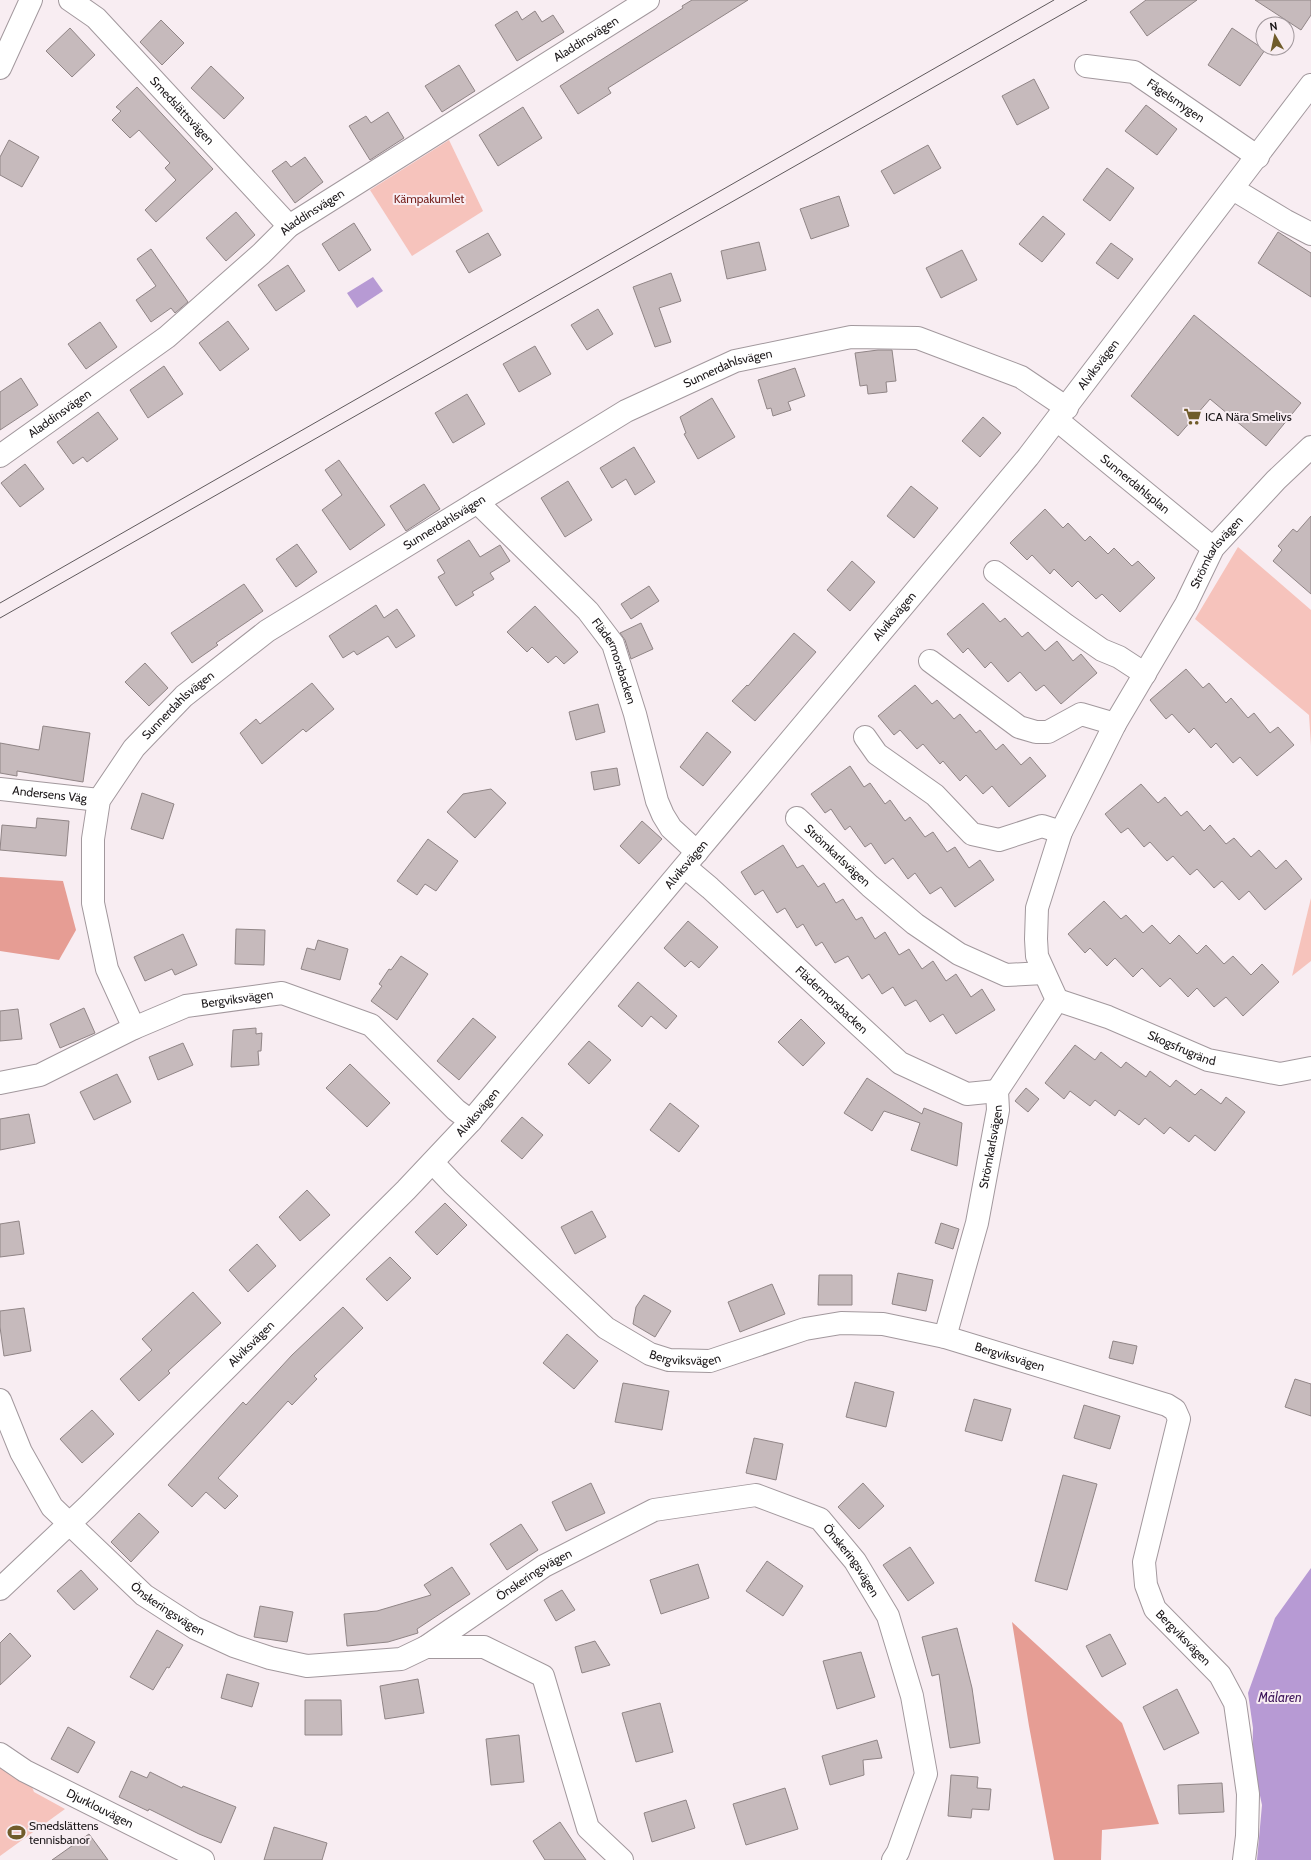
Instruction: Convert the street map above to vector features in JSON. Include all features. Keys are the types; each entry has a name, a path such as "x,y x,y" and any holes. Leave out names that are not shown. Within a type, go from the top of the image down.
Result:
{"street":[{"path":"0,68 31,0"},
{"name":"Smedslättsvägen","path":"70,0 96,18 289,226"},
{"name":"Aladdinsvägen","path":"0,456 167,337 261,254 289,226 648,0"},
{"name":"Fågelsmygen","path":"1086,66 1134,72 1258,157"},
{"name":"Alviksvägen","path":"0,1589 69,1525 433,1162 471,1121 1028,457 1233,189 1309,93"},
{"path":"1233,189 1286,221 1311,234"},
{"name":"Sunnerdahlsvägen","path":"134,1028 107,969 93,903 93,839 98,800 134,748 190,691 267,631 626,412 735,361 851,337 918,338 1021,377 1045,391 1062,414"},
{"name":"Sunnerdahlsplan","path":"1062,414 1213,548"},
{"name":"Strömkarlsvägen","path":"945,1337 977,1223 998,1110 997,1091 1057,1000 1037,956 1036,940 1037,908 1061,832 1115,724 1186,604 1213,548 1276,480 1311,447"},
{"name":"Flädermorsbacken","path":"477,502 588,611 613,644 635,714 657,801 663,815 710,888 900,1063 967,1094 997,1091"},
{"path":"995,572 1102,650 1119,657 1144,674"},
{"path":"930,661 1019,726 1036,732 1048,732 1081,714 1115,724"},
{"path":"865,737 877,754 935,795 972,834 998,840 1042,826 1061,832"},
{"name":"Andersens Väg","path":"0,789 98,800"},
{"name":"Strömkarlsvägen","path":"797,818 870,886 915,924 959,954 1006,975 1044,974"},
{"name":"Bergviksvägen","path":"0,1083 40,1075 134,1028 186,1006 282,993 371,1025 456,1110 471,1121"},
{"name":"Skogsfrugränd","path":"1057,1000 1108,1017 1208,1060 1280,1074 1311,1068"},
{"name":"Bergviksvägen","path":"433,1162 453,1184 606,1328 650,1354 669,1360 710,1361 805,1328 841,1322 883,1324 945,1337 1167,1405 1175,1410 1179,1420 1144,1562 1146,1585 1154,1609 1220,1675 1235,1703 1248,1794 1247,1836 1244,1860"},
{"name":"Önskeringsvägen","path":"0,1400 21,1452 52,1507 69,1525 144,1595 195,1628 234,1646 270,1658 307,1666 401,1658 426,1647 544,1566 654,1510 756,1495 820,1519 855,1561 888,1616 912,1696 926,1774 898,1852 893,1860"},
{"name":"Önskeringsvägen","path":"426,1647 484,1647 543,1676 588,1828 622,1860"},
{"name":"Djurklouvägen","path":"0,1754 25,1771 203,1860"}],"green space":[{"name":"Kämpakumlet","path":"449,140 483,211 412,256 370,190"},
{"path":"1238,547 1311,610 1311,746 1309,715 1195,619"},
{"path":"1311,898 1311,961 1292,976"},
{"name":"Smedslättens tennisbanor","path":"0,1767 32,1787 34,1792 65,1809 0,1856"}],"shaded area":[{"path":"0,877 63,881 76,930 59,960 0,951"},
{"path":"1012,1622 1122,1723 1159,1824 1102,1830 1101,1860 1054,1860 1029,1726"}],"water":[{"path":"373,277 383,291 357,308 347,293"},
{"name":"Mälaren","path":"1311,1568 1311,1860 1257,1860 1262,1805 1252,1758 1253,1728 1248,1693 1275,1618"}],"building":[{"path":"692,0 748,0 608,88 611,93 578,114 560,86 683,8 682,6"},
{"path":"1146,0 1197,0 1147,36 1130,12"},
{"path":"1255,0 1311,0 1311,15 1301,30 1295,26 1295,16 1280,16"},
{"path":"517,11 522,20 535,11 542,22 553,15 564,32 517,61 495,25"},
{"path":"161,20 184,43 162,65 140,42"},
{"path":"70,28 95,55 72,77 46,51"},
{"path":"1232,28 1255,43 1255,56 1261,56 1240,86 1208,65"},
{"path":"459,65 475,91 442,112 425,86"},
{"path":"211,66 244,98 224,119 191,88"},
{"path":"1034,79 1049,108 1017,125 1002,96"},
{"path":"137,87 213,169 156,222 145,210 176,180 165,168 170,163 139,130 130,138 112,120 121,111 116,107"},
{"path":"1146,105 1177,129 1157,155 1125,131"},
{"path":"523,107 542,138 498,166 479,135"},
{"path":"388,112 404,138 370,160 349,126 366,116 371,123"},
{"path":"9,140 39,157 22,187 0,175 0,157"},
{"path":"928,145 941,168 894,194 881,171"},
{"path":"305,157 323,182 295,203 272,171 286,161 291,167"},
{"path":"1107,168 1134,188 1110,221 1083,200"},
{"path":"839,196 849,226 811,239 800,209"},
{"path":"236,212 255,235 226,261 206,238"},
{"path":"1043,216 1065,234 1042,262 1019,244"},
{"path":"354,223 371,250 339,271 322,244"},
{"path":"1278,232 1311,253 1311,297 1258,263"},
{"path":"488,233 501,255 469,273 456,251"},
{"path":"759,242 766,270 727,279 721,251"},
{"path":"1111,243 1133,259 1118,279 1096,263"},
{"path":"151,249 188,302 175,313 171,308 151,322 136,300 156,286 137,259"},
{"path":"962,250 977,280 941,298 926,268"},
{"path":"288,265 305,291 276,311 258,285"},
{"path":"671,273 681,301 659,308 671,342 655,347 633,287"},
{"path":"598,309 613,334 587,350 571,325"},
{"path":"1194,315 1301,403 1266,446 1210,399 1178,436 1131,396"},
{"path":"228,321 249,349 220,371 199,343"},
{"path":"100,322 117,347 86,369 68,344"},
{"path":"535,346 551,374 519,392 503,364"},
{"path":"892,350 896,381 886,382 887,392 868,394 867,385 860,386 855,353"},
{"path":"164,366 183,394 148,418 130,390"},
{"path":"795,368 805,396 788,402 791,410 773,416 771,408 767,409 758,380"},
{"path":"21,378 38,405 0,430 0,392"},
{"path":"467,394 485,424 453,443 435,413"},
{"path":"712,398 735,437 698,459 684,434 686,433 680,417"},
{"path":"98,412 118,439 87,462 83,457 73,464 57,442"},
{"path":"983,417 1001,433 980,457 962,441"},
{"path":"634,447 655,482 635,495 626,479 612,488 600,468"},
{"path":"339,460 385,525 350,550 322,510 342,495 325,470"},
{"path":"25,464 44,489 20,507 1,483"},
{"path":"568,481 592,520 565,537 541,498"},
{"path":"424,484 440,509 406,531 390,506"},
{"path":"911,486 938,508 914,538 887,516"},
{"path":"1045,509 1063,528 1068,523 1085,541 1090,536 1108,554 1114,548 1132,566 1138,561 1155,578 1120,612 1102,594 1096,599 1078,581 1072,587 1054,569 1050,574 1032,555 1027,560 1010,543"},
{"path":"1311,516 1311,594 1273,561 1282,550 1278,546 1293,529 1297,532"},
{"path":"469,540 480,557 500,545 510,561 490,573 494,579 472,592 474,595 456,606 438,577 445,573 437,560"},
{"path":"297,544 317,572 296,587 276,559"},
{"path":"852,561 875,582 850,611 827,590"},
{"path":"244,584 263,611 216,643 218,645 192,663 171,633"},
{"path":"649,586 659,601 631,619 621,604"},
{"path":"983,603 1000,622 1005,618 1022,637 1028,632 1045,651 1057,641 1073,661 1081,654 1097,673 1061,704 1044,685 1036,691 1020,672 1008,682 991,662 985,668 968,648 963,653 947,634"},
{"path":"376,605 384,618 397,609 415,636 396,648 388,636 357,655 354,651 343,658 329,636"},
{"path":"535,606 578,652 564,664 556,656 548,663 532,647 527,652 507,632"},
{"path":"641,623 653,649 631,659 625,640 620,633"},
{"path":"794,633 816,652 755,721 732,701 747,685 748,686"},
{"path":"145,663 168,688 149,706 125,682"},
{"path":"1186,669 1203,688 1209,683 1226,703 1231,698 1248,718 1254,713 1270,733 1278,727 1294,745 1257,776 1240,757 1233,763 1216,743 1211,748 1194,728 1189,733 1172,714 1166,719 1150,700"},
{"path":"312,683 334,709 306,732 303,729 262,764 240,733 256,719 260,724"},
{"path":"915,685 932,704 937,700 954,719 960,714 976,733 980,730 996,750 1003,744 1021,765 1030,757 1046,776 1009,807 992,786 983,794 966,775 960,781 943,761 940,764 923,744 917,749 900,730 894,735 878,716"},
{"path":"598,704 605,732 576,740 569,712"},
{"path":"43,726 90,733 83,782 17,771 17,776 0,773 0,743 39,750"},
{"path":"707,732 731,752 703,786 680,767"},
{"path":"850,766 864,787 870,783 885,804 890,800 905,821 910,817 925,837 933,832 947,852 955,847 969,868 980,860 994,880 955,907 941,887 930,894 915,873 908,879 893,858 885,864 871,843 865,847 850,826 845,830 831,809 825,813 811,794"},
{"path":"617,768 620,785 594,790 591,772"},
{"path":"1141,784 1158,803 1165,797 1181,816 1187,811 1204,831 1210,825 1226,844 1234,838 1251,857 1259,850 1276,869 1286,860 1302,879 1265,910 1249,891 1239,900 1222,881 1214,888 1197,869 1190,875 1173,856 1167,861 1150,842 1144,847 1128,828 1121,833 1105,814"},
{"path":"491,789 506,803 475,838 447,812 463,794"},
{"path":"142,793 174,804 163,839 131,829"},
{"path":"37,818 69,821 66,856 0,850 2,825 36,828"},
{"path":"642,821 662,839 639,864 620,846"},
{"path":"428,839 458,861 436,891 425,884 417,895 397,881"},
{"path":"783,845 797,868 803,865 818,887 824,883 836,903 843,899 856,920 862,917 875,939 885,932 899,955 909,949 922,969 933,961 946,981 956,974 971,997 982,989 995,1010 956,1034 943,1014 930,1022 916,1000 905,1006 893,987 882,994 869,974 862,979 848,956 835,963 822,942 816,946 803,924 797,928 785,908 777,913 763,890 755,895 741,872"},
{"path":"1104,901 1121,919 1126,915 1143,933 1152,925 1170,944 1179,935 1197,954 1206,945 1224,964 1233,956 1251,975 1262,964 1279,982 1243,1016 1226,997 1214,1007 1197,988 1188,997 1170,978 1160,987 1142,968 1133,977 1115,958 1107,966 1090,948 1085,953 1068,934"},
{"path":"688,921 718,947 699,968 691,961 685,967 664,948"},
{"path":"236,929 265,930 264,965 235,964"},
{"path":"183,934 197,965 175,975 172,969 145,981 134,957"},
{"path":"318,940 348,949 340,980 301,969 307,948 315,950"},
{"path":"401,956 428,974 397,1020 371,1001 382,986 379,984 389,969 391,970"},
{"path":"638,982 677,1016 666,1029 651,1016 642,1027 618,1006"},
{"path":"84,1008 95,1033 60,1048 50,1024"},
{"path":"18,1009 22,1039 0,1041 0,1011"},
{"path":"473,1018 496,1037 459,1080 437,1061"},
{"path":"801,1019 825,1043 803,1066 778,1042"},
{"path":"256,1028 256,1034 262,1033 261,1051 258,1051 259,1065 231,1067 233,1030"},
{"path":"589,1041 611,1060 589,1084 568,1064"},
{"path":"183,1043 193,1065 158,1080 149,1057"},
{"path":"1075,1045 1095,1060 1101,1052 1121,1068 1126,1062 1146,1077 1150,1071 1170,1087 1176,1080 1195,1095 1201,1089 1221,1104 1226,1097 1245,1112 1215,1151 1195,1135 1189,1142 1170,1127 1164,1134 1145,1118 1139,1125 1119,1110 1115,1116 1095,1100 1090,1106 1070,1091 1064,1099 1045,1083"},
{"path":"350,1064 390,1103 367,1127 326,1088"},
{"path":"117,1074 131,1102 94,1120 80,1092"},
{"path":"867,1078 922,1114 924,1108 962,1123 957,1166 911,1150 920,1123 884,1111 872,1131 844,1113"},
{"path":"1026,1088 1039,1099 1028,1112 1015,1101"},
{"path":"670,1103 699,1126 679,1152 650,1130"},
{"path":"29,1114 35,1143 0,1150 0,1119"},
{"path":"522,1117 543,1135 522,1159 501,1141"},
{"path":"307,1190 330,1215 300,1241 279,1217"},
{"path":"445,1203 467,1225 437,1255 415,1232"},
{"path":"592,1211 606,1237 575,1254 561,1227"},
{"path":"19,1221 24,1254 0,1257 0,1224"},
{"path":"941,1223 959,1229 953,1249 935,1243"},
{"path":"257,1244 276,1266 248,1292 229,1270"},
{"path":"390,1257 411,1278 387,1301 366,1279"},
{"path":"898,1273 933,1280 926,1311 892,1304"},
{"path":"819,1275 852,1275 852,1305 818,1305"},
{"path":"772,1284 785,1314 740,1332 728,1302"},
{"path":"193,1292 221,1323 168,1371 170,1373 139,1401 120,1379 152,1350 142,1339"},
{"path":"644,1295 671,1311 655,1337 633,1324 636,1307"},
{"path":"343,1307 363,1328 314,1376 317,1379 292,1405 288,1401 218,1478 238,1496 225,1509 206,1492 192,1507 168,1485 243,1402 246,1405 292,1355"},
{"path":"24,1308 31,1351 4,1356 0,1327 0,1311"},
{"path":"567,1334 598,1361 574,1389 543,1363"},
{"path":"1113,1341 1137,1346 1133,1364 1109,1358"},
{"path":"1295,1379 1311,1384 1311,1416 1285,1407"},
{"path":"855,1382 894,1392 886,1427 846,1417"},
{"path":"623,1383 669,1391 662,1430 615,1422"},
{"path":"974,1399 1011,1409 1002,1441 965,1431"},
{"path":"1084,1405 1120,1416 1110,1449 1074,1438"},
{"path":"92,1410 114,1434 82,1463 60,1439"},
{"path":"754,1438 783,1444 776,1480 746,1473"},
{"path":"1063,1475 1097,1484 1067,1590 1035,1581"},
{"path":"591,1483 605,1513 566,1531 552,1502"},
{"path":"863,1483 884,1506 859,1529 838,1507"},
{"path":"139,1513 159,1532 131,1562 111,1542"},
{"path":"521,1524 538,1550 507,1570 490,1544"},
{"path":"910,1547 934,1583 908,1601 883,1565"},
{"path":"767,1561 803,1586 783,1616 746,1591"},
{"path":"698,1564 709,1598 661,1614 650,1580"},
{"path":"452,1567 470,1594 417,1629 418,1633 388,1642 347,1646 344,1614 377,1611 431,1595 424,1585"},
{"path":"81,1570 98,1589 74,1610 57,1591"},
{"path":"562,1590 575,1610 556,1621 544,1600"},
{"path":"260,1606 293,1612 287,1642 254,1637"},
{"path":"957,1628 972,1688 980,1743 950,1748 939,1674 932,1676 922,1637"},
{"path":"157,1630 183,1645 153,1690 130,1677"},
{"path":"10,1633 31,1656 0,1685 0,1643"},
{"path":"1110,1634 1126,1664 1102,1677 1086,1646"},
{"path":"595,1641 610,1665 582,1673 575,1647"},
{"path":"861,1652 875,1697 837,1709 823,1661"},
{"path":"227,1674 259,1683 252,1707 221,1698"},
{"path":"418,1679 424,1713 385,1719 380,1686"},
{"path":"1177,1689 1199,1733 1164,1750 1143,1707"},
{"path":"305,1700 341,1700 342,1735 305,1735"},
{"path":"660,1703 673,1752 636,1762 622,1713"},
{"path":"68,1727 95,1742 78,1773 51,1759"},
{"path":"519,1735 524,1782 491,1785 486,1739"},
{"path":"877,1740 882,1758 863,1760 864,1775 830,1785 822,1756"},
{"path":"131,1771 147,1778 150,1772 182,1788 183,1786 236,1807 221,1843 199,1834 149,1809 148,1811 119,1797"},
{"path":"951,1775 978,1777 977,1788 991,1789 989,1810 972,1809 971,1818 948,1816"},
{"path":"1222,1783 1224,1812 1179,1814 1178,1785"},
{"path":"785,1788 798,1829 746,1845 733,1804"},
{"path":"686,1800 695,1828 652,1842 644,1813"},
{"path":"560,1822 586,1860 545,1860 533,1841"},
{"path":"274,1827 327,1843 322,1860 264,1860"},
{"path":"89,1834 108,1860 52,1860"}],"tram line":[{"path":"0,603 1054,0"},
{"path":"0,618 1087,0"}],"place":[{"name":"ICA Nära Smelivs","path":"1192,417"},
{"name":"Smedslättens tennisbanor","path":"16,1833"}]}
